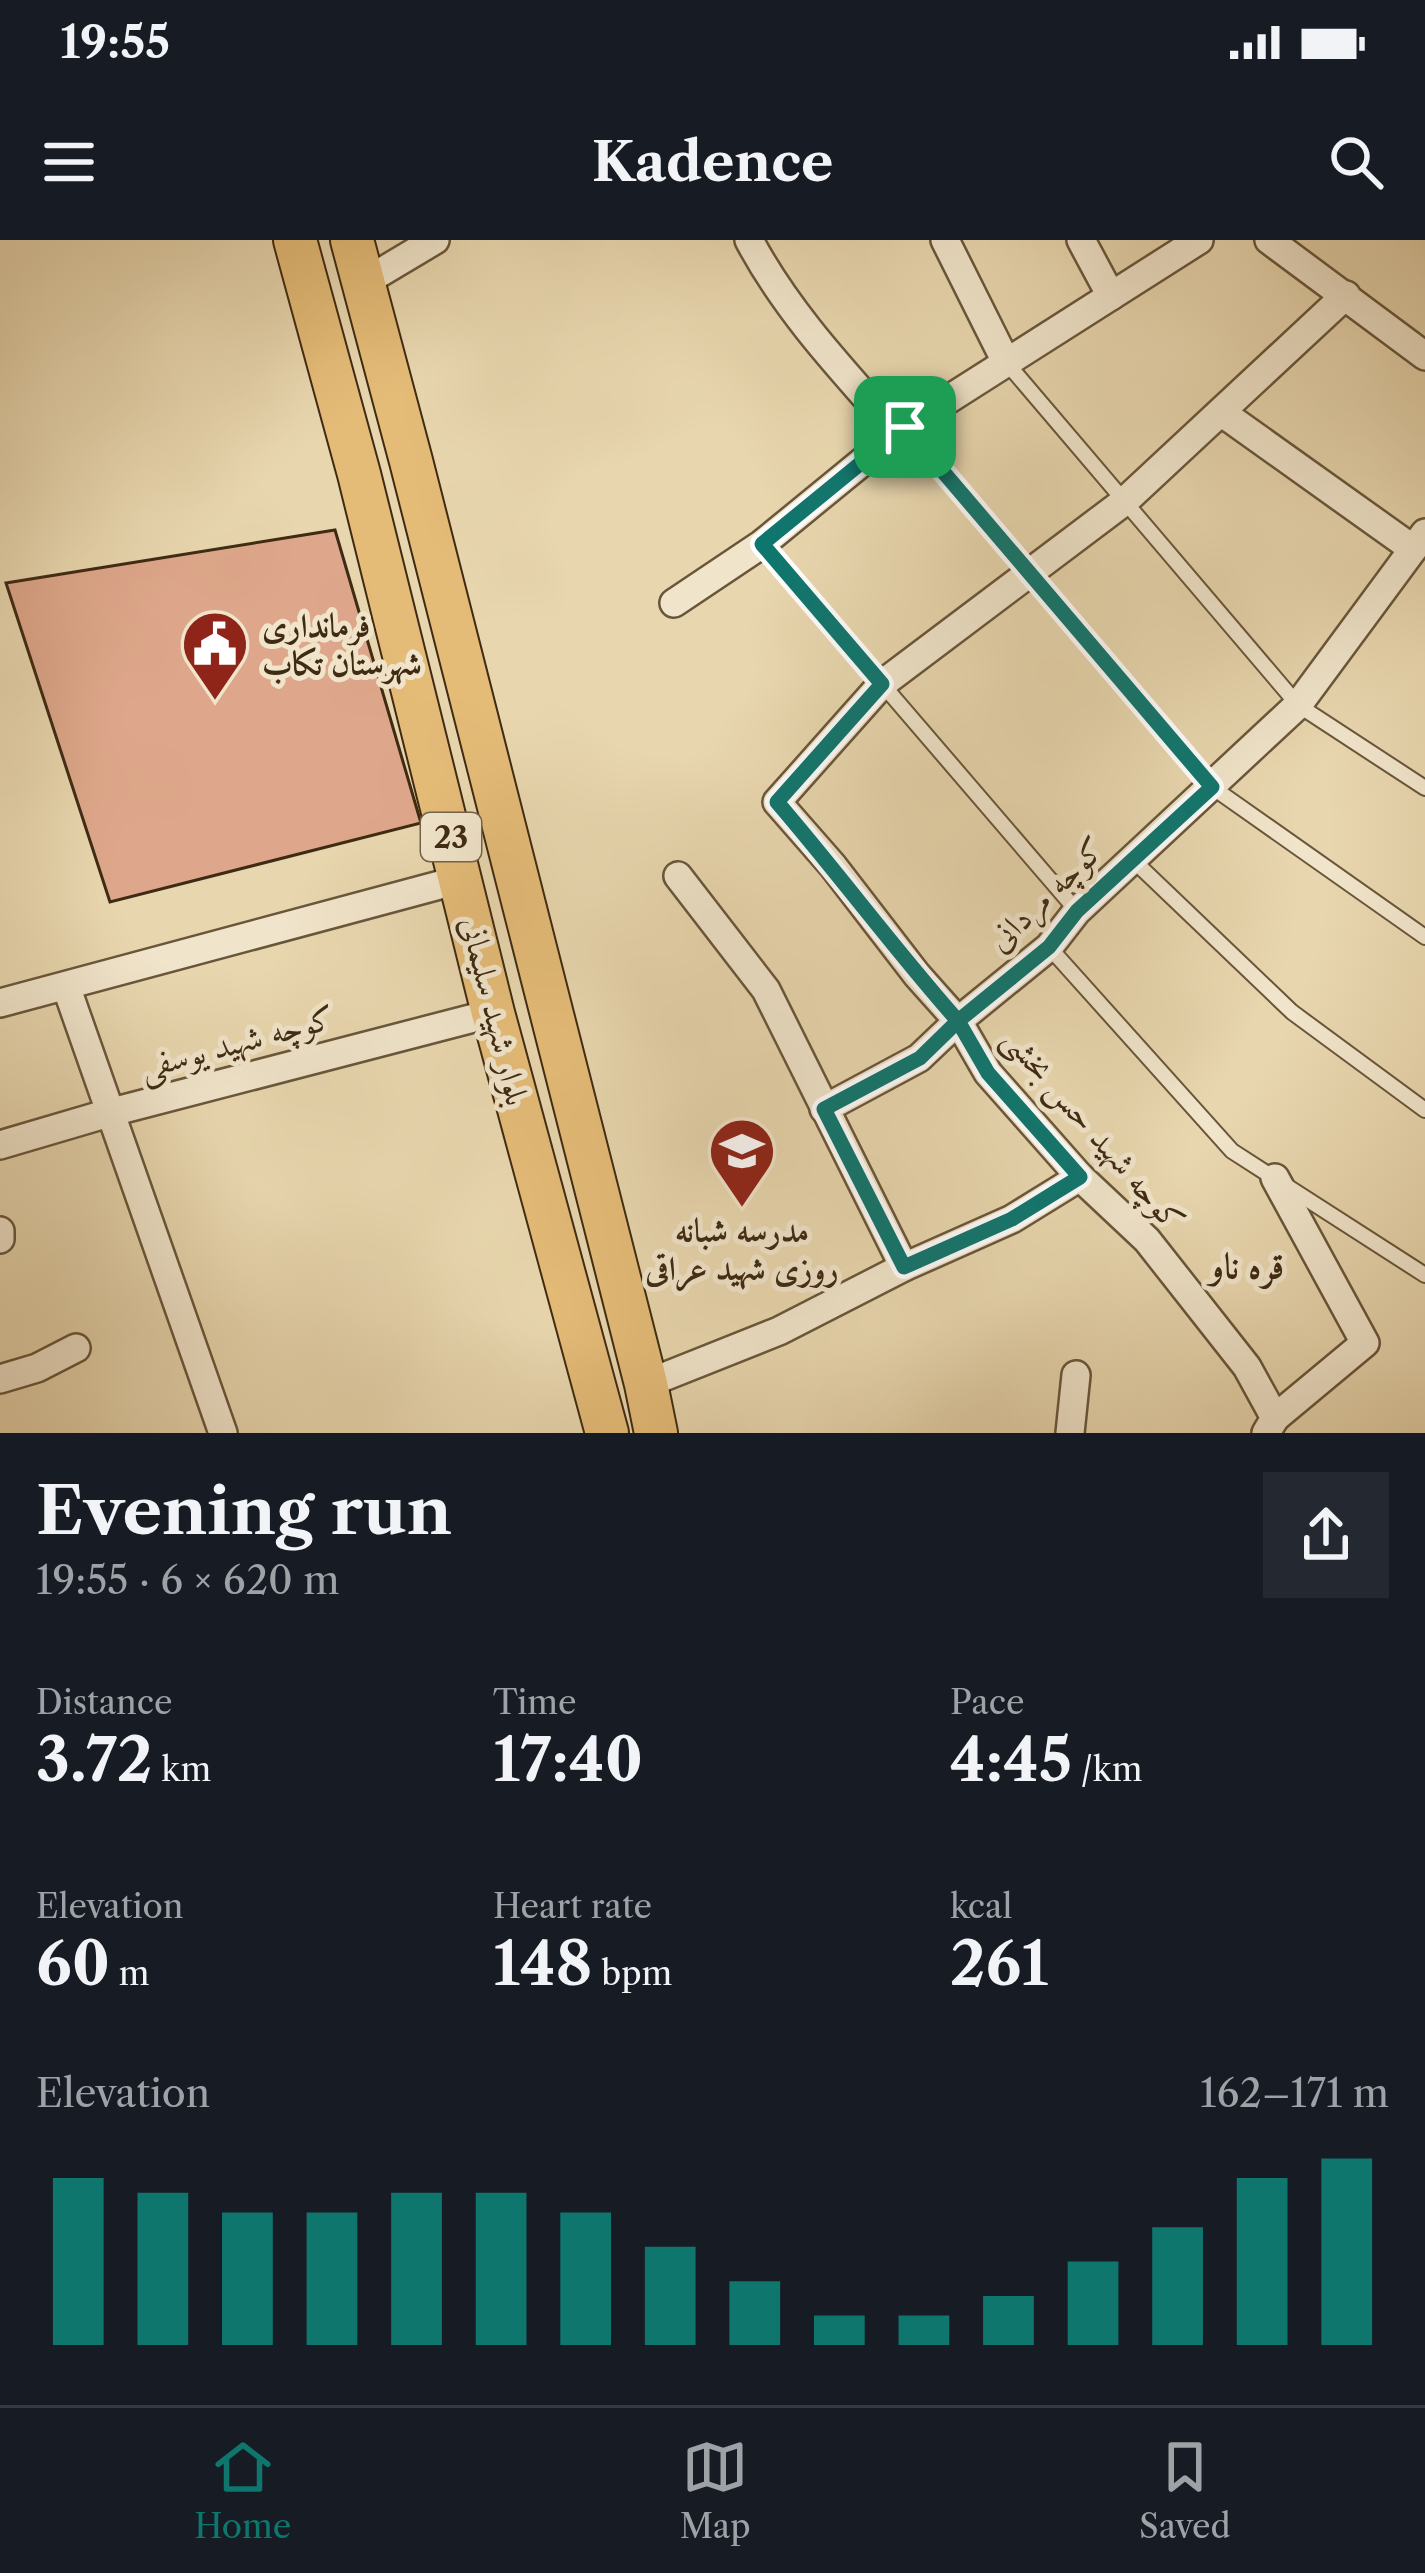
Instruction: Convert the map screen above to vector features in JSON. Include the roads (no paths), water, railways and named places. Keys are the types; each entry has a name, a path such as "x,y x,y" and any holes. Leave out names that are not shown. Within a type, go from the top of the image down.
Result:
{"main road":[{"name":"بلوار شهید سلیمانی","path":"295,240 359,474 493,1013 607,1433"},
{"name":"بلوار شهید سلیمانی","path":"352,240 656,1433"},
{"path":"359,474 411,460"}],"street":[{"path":"363,283 435,240"},
{"path":"749,240 766,272 823,349 901,430"},
{"path":"946,240 1006,362"},
{"path":"1081,240 1111,296"},
{"path":"674,603 762,544 901,430 1199,240"},
{"path":"1269,240 1425,356"},
{"name":"کوچه شهید حس بخشی","path":"1271,1426 1247,1367 1148,1240 1080,1177 988,1073 958,1021 777,802 882,684 1125,501 1346,295"},
{"path":"1220,412 1413,550 1425,584"},
{"name":"کوچه مردانی","path":"824,1109 920,1058 1049,947 1077,911 1298,706 1413,550"},
{"path":"678,875 766,990 904,1267"},
{"path":"0,1003 461,879"},
{"path":"66,986 224,1433"},
{"name":"کوچه شهید یوسفی","path":"0,1145 493,1013"},
{"path":"646,1384 779,1331 1012,1219 1080,1177"},
{"path":"1271,1426 1365,1343 1275,1178"},
{"path":"0,1379 37,1368 76,1348"},
{"path":"1070,1433 1076,1375"}],"lane":[{"path":"1006,362 1298,706 1425,788"},
{"path":"901,430 1212,787 1425,937"},
{"path":"762,544 1077,911"},
{"path":"1133,860 1292,1012 1425,1109"},
{"path":"1049,947 1232,1151 1425,1275"}],"place":[{"name":"فرمانداری شهرستان تکاب","path":"215,703"},
{"name":"مدرسه شبانه روزی شهید عراقی","path":"742,1210"}],"district":[{"name":"قره ناو","path":"1247,1265"}]}
